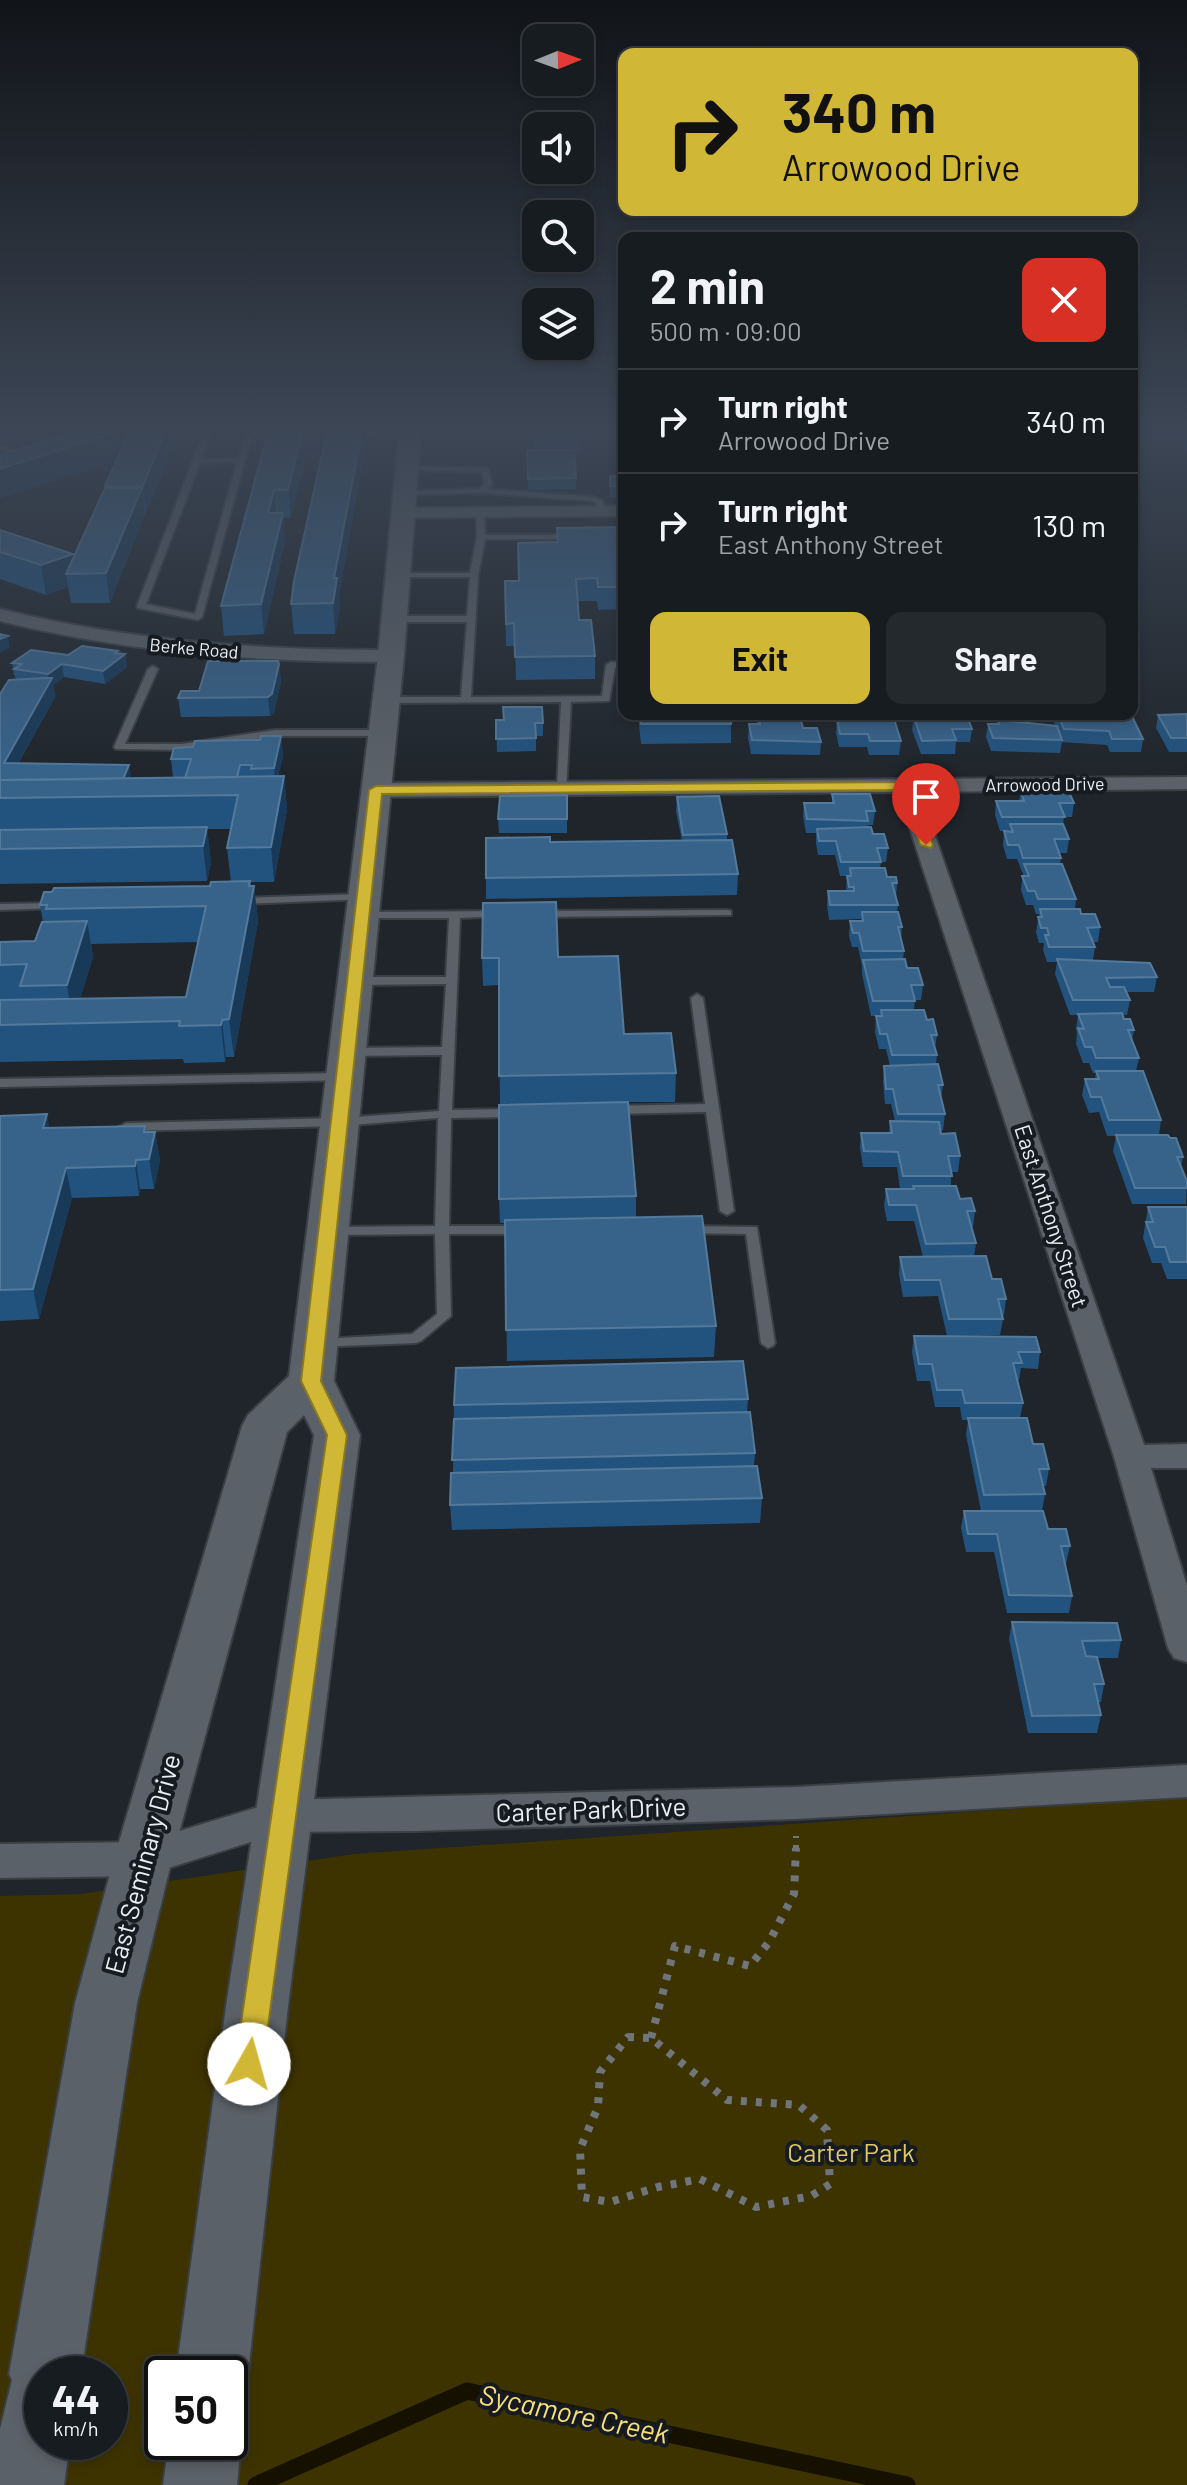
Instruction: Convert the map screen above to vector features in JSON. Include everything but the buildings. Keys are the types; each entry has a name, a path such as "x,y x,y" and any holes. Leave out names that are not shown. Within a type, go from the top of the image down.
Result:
{"main road":[{"path":"214,2356 282,1816 337,1435 312,1363 391,656 399,548"},
{"name":"East Seminary Drive","path":"48,2356 106,2003 143,1859 265,1426 312,1363"},
{"path":"27,2485 31,2460"},
{"path":"200,2485 203,2460"}],"street":[{"name":"Berke Road","path":"0,615 73,633 174,648 391,656"},
{"name":"Arrowood Drive","path":"376,790 1187,783"},
{"name":"East Anthony Street","path":"907,786 1131,1457 1187,1648"},
{"path":"1131,1457 1187,1456"},
{"name":"Carter Park Drive","path":"0,1861 143,1859 282,1816 796,1803 1187,1781"}],"lane":[{"path":"163,548 141,606 198,617 217,548"},
{"path":"466,699 474,575 479,548"},
{"path":"397,575 474,575"},
{"path":"394,619 471,619"},
{"path":"386,700 606,699 611,665 618,665"},
{"path":"113,759 153,669"},
{"path":"562,789 566,699"},
{"path":"119,747 182,747 275,733 382,733"},
{"path":"222,901 363,906 455,915 727,913"},
{"path":"0,907 63,906"},
{"path":"312,1363 416,1338 444,1316 442,1230 445,1114 455,915"},
{"path":"355,982 452,980"},
{"path":"697,998 727,1211"},
{"path":"0,1083 346,1065 448,1051"},
{"path":"604,1111 712,1108"},
{"path":"111,1127 340,1122 445,1114 526,1113"},
{"path":"327,1231 538,1230"},
{"path":"675,1230 752,1230 768,1343"}],"path":[{"path":"651,2038 675,1946 750,1966 769,1942 794,1894 796,1803"},
{"path":"628,2037 651,2038 727,2100 799,2105 827,2130 830,2184 811,2196 756,2207 700,2179 658,2187 610,2202 582,2197 580,2149 598,2107 600,2072 628,2037"}],"green space":[{"name":"Carter Park","path":"1187,1797 1187,2485 0,2485 0,1896 81,1894 354,1854"}],"waterway":[{"name":"Sycamore Creek","path":"256,2485 467,2391 907,2485"}],"route":[{"path":"249,2064 337,1435 311,1381 376,790 907,786 926,845"}]}
